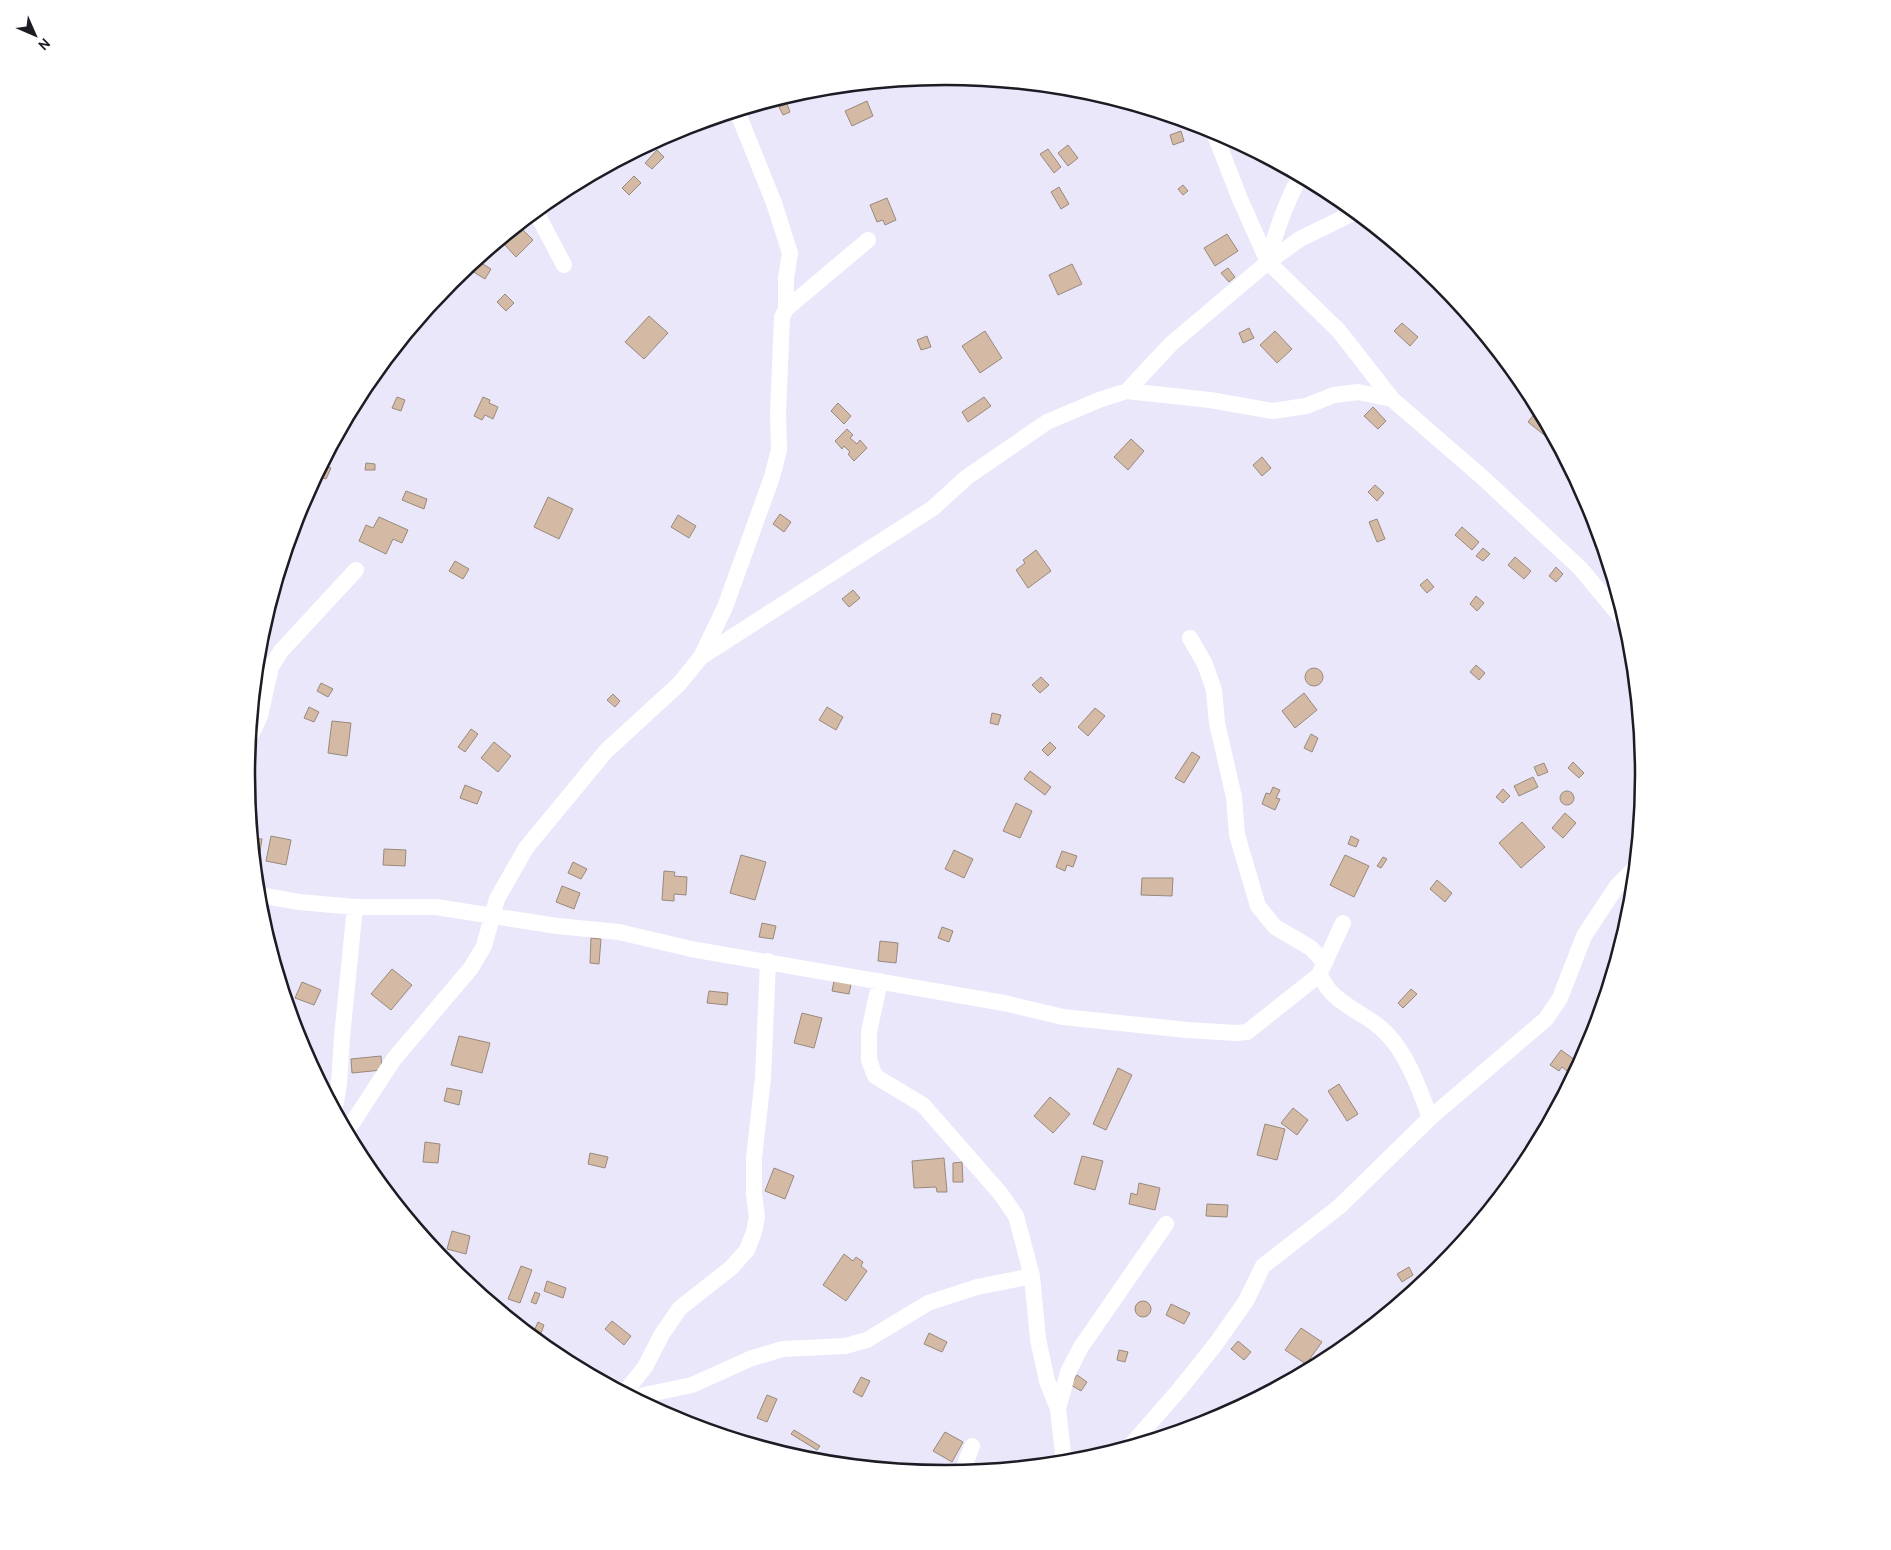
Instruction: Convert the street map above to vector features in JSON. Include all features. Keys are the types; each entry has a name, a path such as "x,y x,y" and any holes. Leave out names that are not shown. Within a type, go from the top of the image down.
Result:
{"street":[{"path":"739,117 774,202 790,253 786,278 786,310"},
{"path":"1217,141 1268,262 1339,331 1392,400 1482,477 1580,568 1615,610"},
{"path":"1268,262 1274,239 1298,181"},
{"path":"1127,391 1172,343 1268,262 1300,239 1348,215"},
{"path":"539,218 564,265"},
{"path":"351,1124 394,1060 471,968 484,946 497,899 526,848 606,751 679,684 701,657 725,607 772,477 779,450 778,413 782,316 786,310 868,240"},
{"path":"701,657 932,508 967,477 1048,422 1099,400 1127,391 1210,400 1273,411 1306,406 1334,395 1358,392 1392,400"},
{"path":"258,721 271,667 280,651 356,570"},
{"path":"1190,638 1205,664 1214,690 1217,723 1234,797 1237,835 1258,906 1274,927 1311,948 1322,968 1331,992 1353,1010 1378,1025 1391,1039 1418,1084 1430,1118"},
{"path":"1138,1437 1179,1390 1215,1344 1246,1301 1263,1266 1340,1206 1430,1118 1546,1019 1560,998 1584,936 1617,886 1628,875"},
{"path":"267,896 299,902 355,907 436,907 619,932 691,949 1004,1002 1063,1017 1187,1030 1236,1033 1247,1032 1322,968 1343,923"},
{"path":"336,1097 339,1084 355,907"},
{"path":"628,1388 645,1367 662,1334 680,1308 731,1268 747,1250 754,1232 757,1217 754,1194 754,1158 763,1078 768,962"},
{"path":"880,981 869,1032 869,1060 875,1076 923,1105 1000,1193 1016,1216 1032,1276 1038,1339 1047,1381 1058,1409 1063,1455"},
{"path":"1058,1409 1068,1372 1081,1347 1166,1224"},
{"path":"643,1395 692,1385 752,1358 783,1349 845,1346 868,1340 928,1303 977,1287 1032,1276"},
{"path":"965,1465 972,1446"}],"building":[{"path":"867,101 873,116 852,126 845,111"},
{"path":"787,104 790,112 783,115 779,107"},
{"path":"1181,131 1184,141 1173,145 1170,135"},
{"path":"1068,145 1078,158 1068,166 1058,153"},
{"path":"1048,149 1061,167 1054,173 1040,154"},
{"path":"657,150 664,157 652,169 645,163"},
{"path":"634,176 641,183 629,195 622,188"},
{"path":"1183,185 1188,191 1183,195 1178,189"},
{"path":"1059,187 1069,204 1061,209 1051,192"},
{"path":"887,198 896,220 885,225 883,220 877,222 870,205"},
{"path":"523,230 533,240 516,257 505,245"},
{"path":"1227,234 1238,251 1215,266 1204,248"},
{"path":"483,264 491,269 485,279 474,272"},
{"path":"1072,264 1082,284 1058,295 1049,275"},
{"path":"1228,268 1235,277 1229,282 1221,273"},
{"path":"505,294 514,303 506,311 497,302"},
{"path":"649,316 668,333 644,359 625,342"},
{"path":"1402,323 1418,337 1410,346 1394,331"},
{"path":"1249,328 1254,338 1243,343 1239,333"},
{"path":"985,331 1002,358 980,373 962,346"},
{"path":"1275,331 1292,349 1277,363 1260,345"},
{"path":"927,336 931,347 921,350 917,340"},
{"path":"397,397 405,400 401,411 392,408"},
{"path":"483,397 490,400 489,403 498,407 493,419 485,415 482,420 474,416"},
{"path":"984,397 991,406 968,422 962,412"},
{"path":"838,403 851,416 844,424 831,411"},
{"path":"1373,407 1386,421 1378,429 1364,416"},
{"path":"1533,415 1547,437 1528,422"},
{"path":"847,429 853,435 850,438 857,444 860,440 867,448 854,461 848,454 850,452 844,446 842,449 835,441"},
{"path":"1131,439 1144,451 1128,470 1114,457"},
{"path":"1262,457 1271,468 1262,476 1253,465"},
{"path":"366,463 375,464 375,470 365,470"},
{"path":"329,467 331,468 326,479 323,478"},
{"path":"1375,485 1384,493 1377,501 1368,492"},
{"path":"406,491 427,499 424,509 402,500"},
{"path":"548,497 573,509 559,539 534,527"},
{"path":"780,514 791,522 784,532 773,524"},
{"path":"678,515 696,526 689,538 671,527"},
{"path":"379,517 408,530 402,543 393,539 386,554 359,541 366,525 373,528"},
{"path":"1377,519 1385,539 1377,542 1369,522"},
{"path":"1462,527 1479,542 1472,550 1455,535"},
{"path":"1483,548 1490,554 1483,561 1476,556"},
{"path":"1036,550 1051,571 1028,588 1016,570 1025,563 1023,560"},
{"path":"1515,557 1531,571 1524,579 1508,565"},
{"path":"455,561 469,569 463,579 449,571"},
{"path":"1556,567 1563,574 1556,582 1549,576"},
{"path":"1427,579 1434,587 1427,593 1420,585"},
{"path":"853,590 860,598 849,607 842,599"},
{"path":"1476,596 1484,603 1477,611 1470,604"},
{"path":"1476,665 1485,673 1479,680 1470,672"},
{"path":"1314,668 1322,673 1323,677 1318,685 1314,686 1306,681 1305,677 1310,669"},
{"path":"1041,677 1049,685 1040,693 1032,685"},
{"path":"321,683 333,689 328,697 317,691"},
{"path":"1304,693 1317,710 1295,728 1282,711"},
{"path":"613,694 620,701 615,707 607,700"},
{"path":"309,707 319,712 314,722 304,718"},
{"path":"827,707 843,717 836,730 819,720"},
{"path":"1095,708 1105,716 1088,736 1078,727"},
{"path":"992,713 1001,715 998,725 990,723"},
{"path":"332,721 351,723 347,756 328,753"},
{"path":"471,729 478,734 465,752 458,747"},
{"path":"1311,734 1318,738 1312,752 1304,748"},
{"path":"494,742 511,756 498,772 481,758"},
{"path":"1050,742 1056,748 1048,756 1042,750"},
{"path":"1192,752 1200,757 1184,783 1175,778"},
{"path":"1573,762 1584,773 1579,778 1568,768"},
{"path":"1544,763 1548,772 1538,776 1534,767"},
{"path":"1030,771 1051,787 1045,795 1024,779"},
{"path":"1533,777 1538,787 1519,796 1514,786"},
{"path":"465,785 482,792 477,804 460,798"},
{"path":"1273,787 1280,790 1276,798 1280,799 1275,810 1262,804 1266,793 1270,794"},
{"path":"1503,789 1510,796 1503,803 1496,797"},
{"path":"1567,791 1572,793 1574,798 1572,803 1567,805 1562,803 1560,798 1562,793"},
{"path":"1016,803 1032,811 1020,838 1003,831"},
{"path":"1565,813 1576,823 1563,838 1552,828"},
{"path":"1522,822 1545,847 1521,868 1499,843"},
{"path":"271,836 291,840 286,865 266,861"},
{"path":"1351,836 1359,840 1356,847 1348,844"},
{"path":"259,839 262,839 260,852"},
{"path":"384,849 406,850 405,866 383,865"},
{"path":"954,850 973,859 964,878 945,869"},
{"path":"1062,851 1077,856 1073,867 1067,865 1065,871 1056,867"},
{"path":"741,855 766,862 755,900 730,893"},
{"path":"1345,855 1369,866 1354,897 1330,885"},
{"path":"1383,857 1387,859 1381,868 1377,866"},
{"path":"573,862 587,869 581,879 568,873"},
{"path":"664,871 675,872 674,876 687,877 686,895 674,894 674,901 662,900"},
{"path":"1142,878 1173,878 1172,896 1141,895"},
{"path":"1437,880 1452,893 1445,902 1430,889"},
{"path":"562,886 580,893 574,909 556,902"},
{"path":"762,923 776,926 773,939 759,937"},
{"path":"942,927 953,931 949,942 938,938"},
{"path":"591,938 601,939 599,964 590,963"},
{"path":"880,941 898,943 896,963 878,961"},
{"path":"392,969 412,985 391,1010 371,994"},
{"path":"834,981 851,984 849,994 832,991"},
{"path":"302,982 321,990 314,1005 295,998"},
{"path":"1411,989 1417,994 1403,1008 1398,1003"},
{"path":"709,991 728,993 727,1005 707,1003"},
{"path":"802,1013 822,1018 814,1048 794,1043"},
{"path":"459,1036 490,1043 482,1073 451,1065"},
{"path":"1561,1050 1574,1059 1567,1071 1562,1067 1559,1071 1550,1065"},
{"path":"381,1056 382,1070 352,1073 351,1059"},
{"path":"1118,1068 1132,1075 1106,1130 1093,1124"},
{"path":"1339,1084 1358,1114 1347,1121 1328,1091"},
{"path":"447,1088 462,1091 459,1105 444,1101"},
{"path":"1050,1097 1070,1114 1053,1133 1034,1116"},
{"path":"1293,1108 1308,1120 1297,1135 1281,1123"},
{"path":"1265,1124 1285,1129 1277,1160 1257,1155"},
{"path":"425,1142 440,1144 438,1163 423,1162"},
{"path":"590,1153 608,1157 605,1168 588,1164"},
{"path":"1082,1156 1103,1161 1095,1190 1074,1184"},
{"path":"944,1158 947,1192 937,1192 936,1187 914,1188 912,1161"},
{"path":"962,1162 963,1182 953,1182 953,1163"},
{"path":"774,1168 794,1176 785,1199 765,1191"},
{"path":"1139,1183 1160,1188 1155,1210 1129,1204 1131,1193 1137,1195"},
{"path":"1207,1204 1228,1205 1227,1217 1206,1216"},
{"path":"452,1231 470,1236 466,1254 447,1249"},
{"path":"844,1254 853,1261 856,1257 863,1262 861,1266 867,1271 846,1301 823,1285"},
{"path":"521,1266 532,1270 520,1303 508,1299"},
{"path":"1409,1267 1413,1275 1402,1282 1397,1274"},
{"path":"547,1281 566,1288 563,1298 544,1291"},
{"path":"535,1292 540,1294 536,1304 531,1302"},
{"path":"1143,1301 1149,1303 1151,1309 1149,1315 1143,1317 1137,1315 1135,1309 1137,1303"},
{"path":"1171,1304 1190,1313 1184,1324 1166,1315"},
{"path":"612,1321 631,1336 624,1345 605,1329"},
{"path":"538,1322 544,1325 541,1333 535,1329"},
{"path":"1301,1328 1322,1342 1305,1364 1285,1350"},
{"path":"929,1333 947,1342 942,1352 924,1344"},
{"path":"1238,1341 1251,1352 1244,1360 1231,1349"},
{"path":"1119,1350 1128,1352 1125,1362 1117,1360"},
{"path":"1077,1375 1087,1382 1081,1391 1071,1385"},
{"path":"861,1377 870,1381 862,1397 853,1392"},
{"path":"767,1395 777,1399 767,1422 757,1418"},
{"path":"794,1430 820,1446 817,1450 791,1434"},
{"path":"945,1432 963,1442 952,1462 933,1451"}]}
